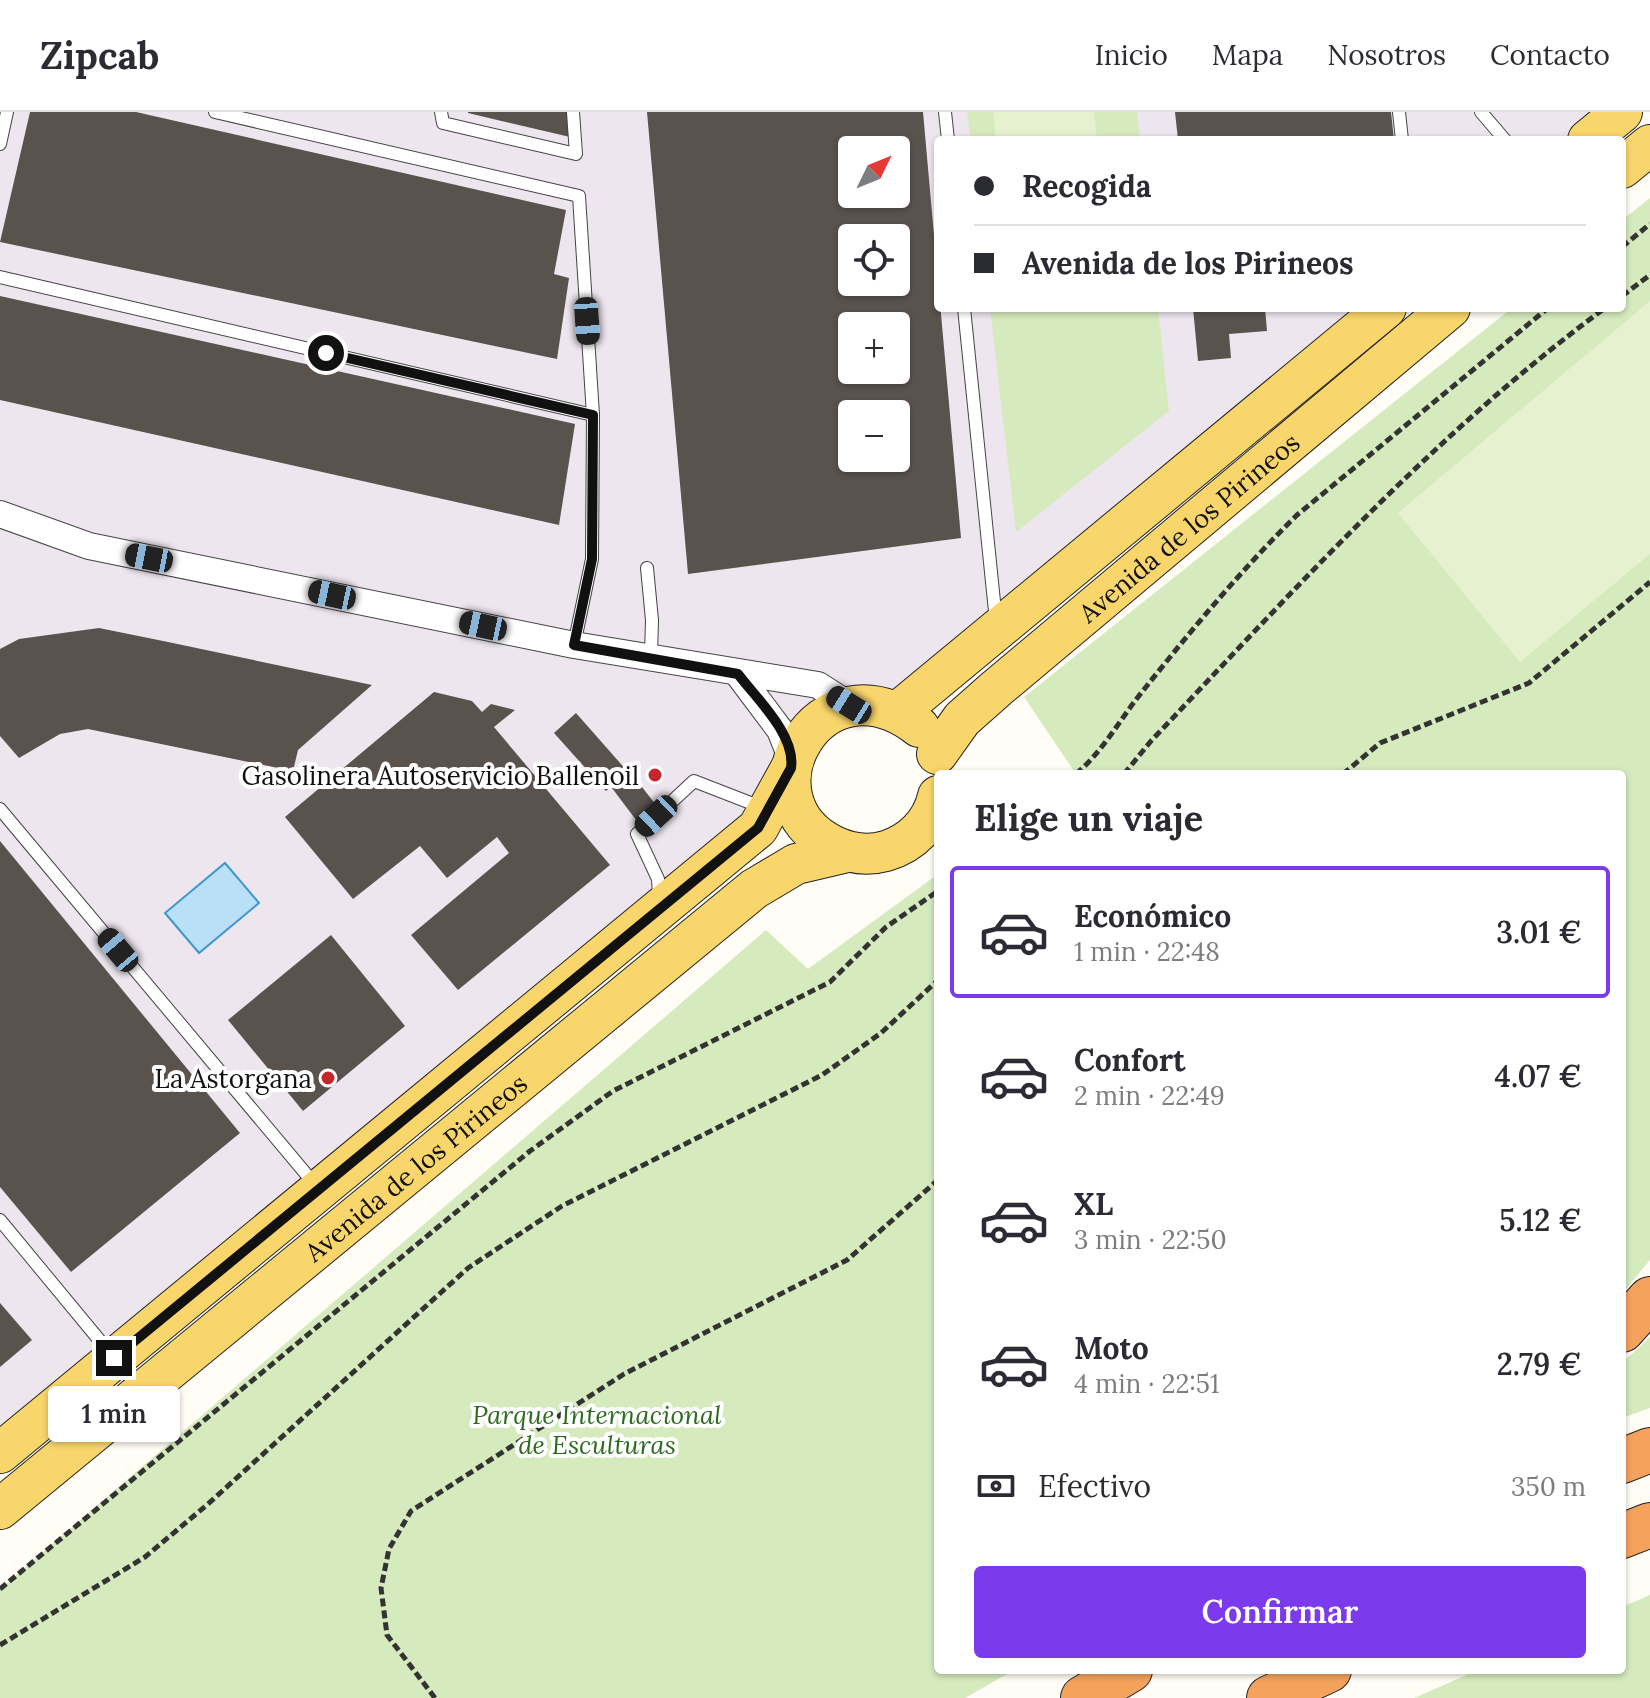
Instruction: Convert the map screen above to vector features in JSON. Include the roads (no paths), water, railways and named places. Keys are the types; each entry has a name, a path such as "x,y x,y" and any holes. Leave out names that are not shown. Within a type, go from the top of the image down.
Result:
{"highway":[{"path":"1626,1326 1650,1299"},
{"path":"1626,1459 1650,1450"},
{"path":"1626,1534 1650,1525"},
{"path":"1083,1698 1123,1674"},
{"path":"1269,1698 1320,1674"}],"main road":[{"path":"1593,136 1622,112"},
{"path":"1626,165 1650,145"},
{"name":"Avenida de los Pirineos","path":"899,711 919,691 997,632 1381,312"},
{"name":"Avenida de los Pirineos","path":"938,764 962,719 1445,312"},
{"path":"849,705 874,704 899,711 922,729 938,764"},
{"name":"Avenida de los Pirineos","path":"0,1453 758,828 810,727 825,715 849,705"},
{"path":"792,764 792,795 803,821 822,840 847,852"},
{"name":"Avenida de los Pirineos","path":"0,1509 754,889 796,864 847,852 875,854 900,846 922,830 934,804"}],"street":[{"path":"0,514 89,546 574,645 818,685 849,705"},
{"path":"738,674 780,730 792,764"}],"lane":[{"path":"0,144 7,112"},
{"path":"215,112 579,196 593,415 592,559 574,645"},
{"path":"441,112 443,123 576,154 573,112"},
{"path":"945,112 948,136"},
{"path":"1399,112 1402,136"},
{"path":"1481,112 1502,136"},
{"path":"0,277 593,415"},
{"path":"964,312 997,632"},
{"path":"647,568 652,620 651,656"},
{"path":"660,909 658,879 637,834 694,781 768,810"},
{"path":"0,809 319,1190"},
{"path":"0,1220 114,1358"}],"water":[{"path":"225,863 259,903 199,953 165,913"}],"place":[{"name":"Gasolinera Autoservicio Ballenoil","path":"655,775"},
{"name":"La Astorgana","path":"328,1078"}],"park label":[{"name":"Parque Internacional de Esculturas","path":"597,1429"}]}
